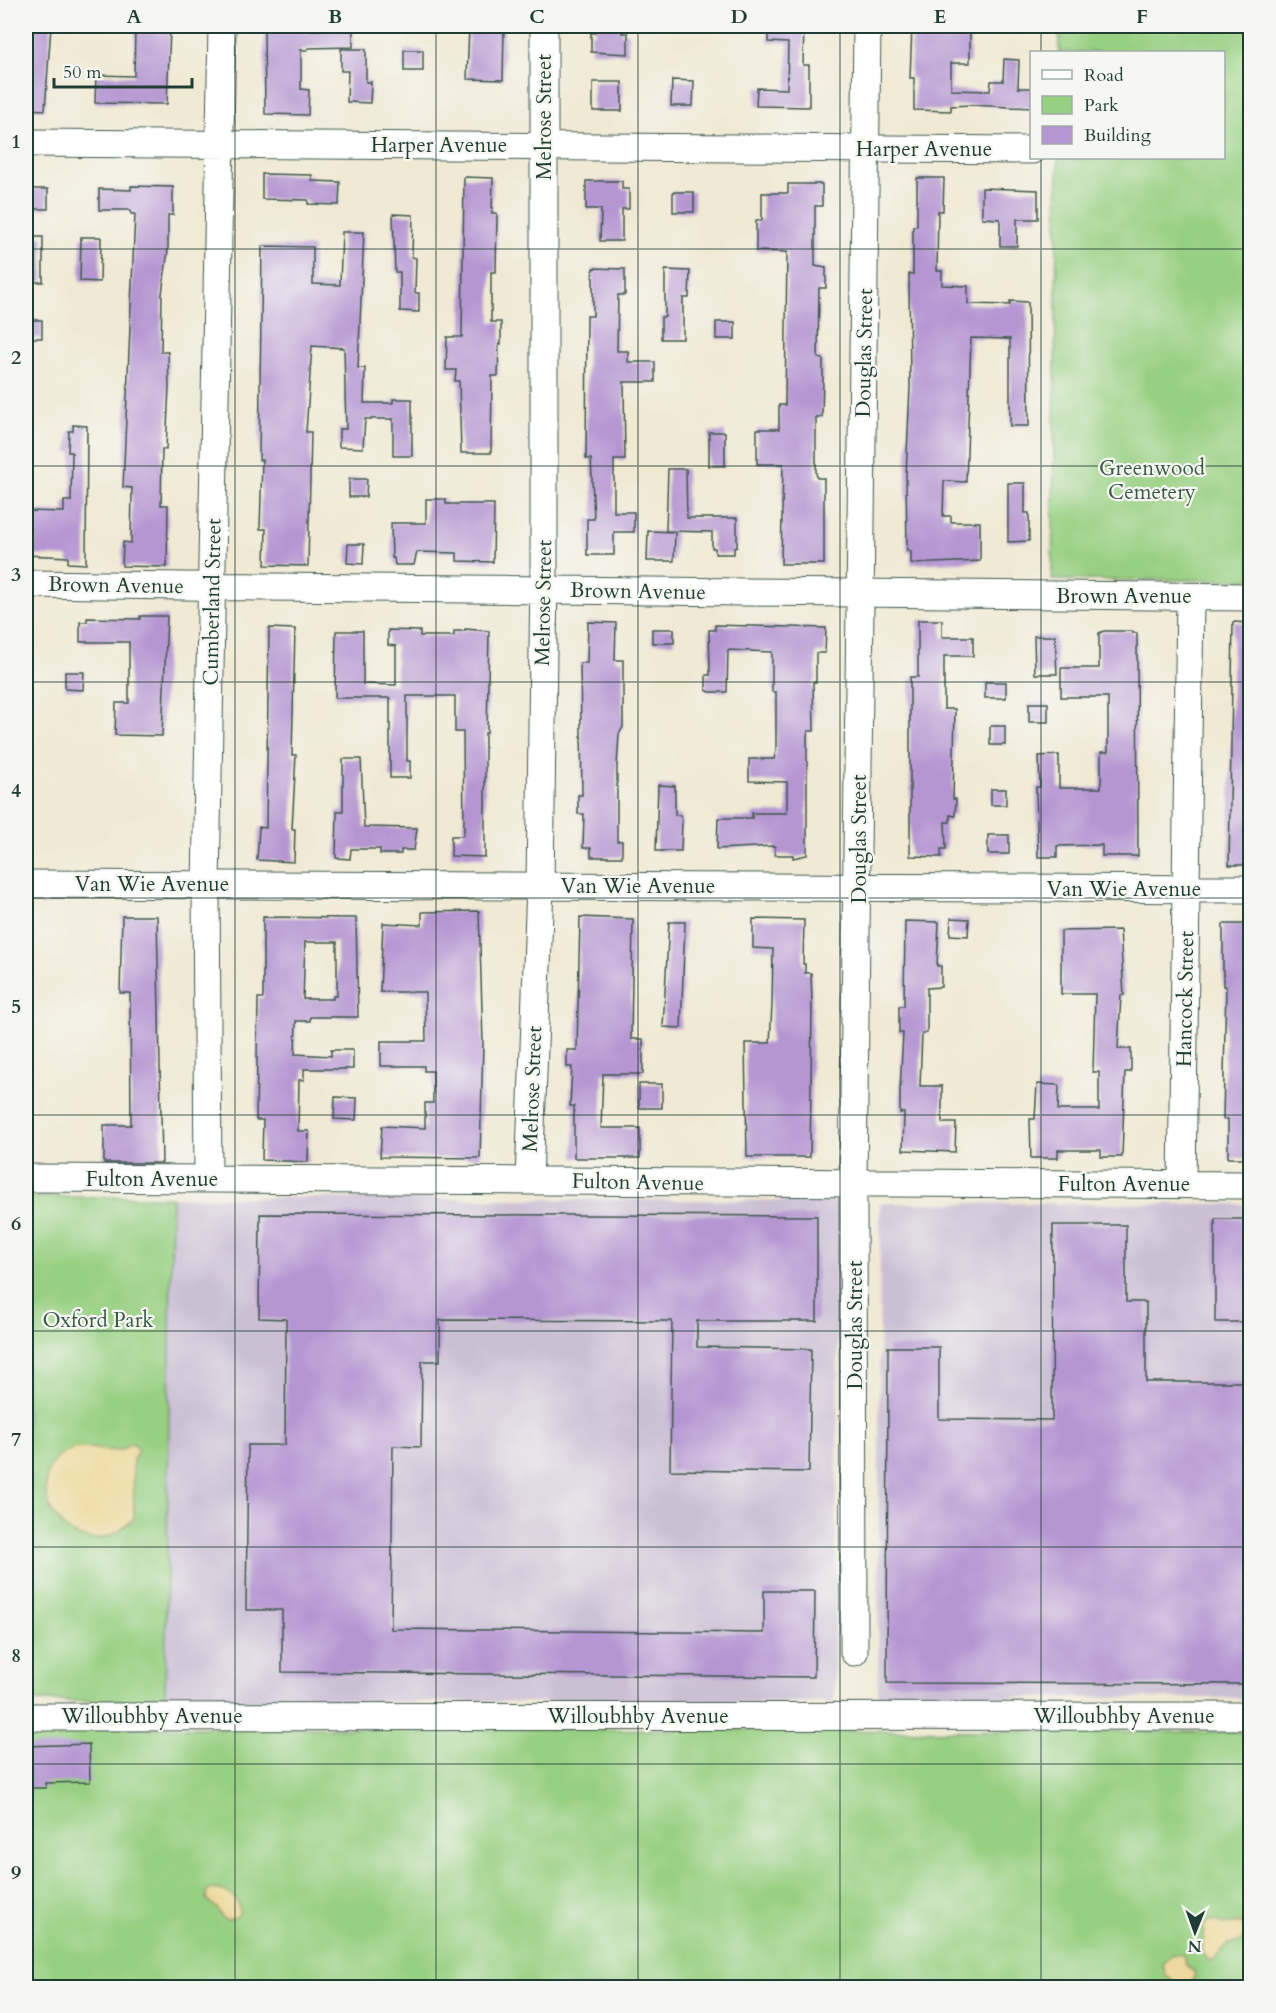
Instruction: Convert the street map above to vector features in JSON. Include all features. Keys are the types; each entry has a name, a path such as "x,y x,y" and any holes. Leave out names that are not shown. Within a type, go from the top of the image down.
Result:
{"street":[{"name":"Cumberland Street","path":"208,1179 206,885 222,26"},
{"name":"Melrose Street","path":"529,1181 540,886 544,26"},
{"name":"Douglas Street","path":"854,1652 854,1183 867,26"},
{"name":"Harper Avenue","path":"26,143 1030,150"},
{"name":"Brown Avenue","path":"26,584 543,589 861,596 1251,597"},
{"name":"Hancock Street","path":"1182,1185 1190,597"},
{"name":"Van Wie Avenue","path":"26,884 1251,889"},
{"name":"Fulton Avenue","path":"26,1178 1251,1185"},
{"name":"Willoubhby Avenue","path":"26,1717 1251,1716"}],"shaded area":[{"path":"172,1197 840,1201 834,1702 165,1702"},
{"path":"880,1203 1250,1204 1250,1698 878,1697"}],"green space":[{"name":"Greenwood Cemetery","path":"1059,26 1250,26 1250,580 1052,580 1058,159 1225,159 1225,51 1059,51"},
{"name":"Oxford Park","path":"26,1197 172,1197 165,1702 26,1701"},
{"path":"26,1727 1250,1732 1250,1987 26,1987"}],"sand":[{"path":"133,1443 138,1450 133,1459 134,1518 112,1534 92,1539 74,1534 59,1522 49,1505 46,1487 50,1469 62,1454 69,1450 84,1448 121,1450"},
{"path":"213,1889 224,1891 233,1897 239,1905 238,1916 228,1920 222,1918 218,1909 206,1899 207,1891"},
{"path":"1212,1920 1226,1925 1242,1923 1247,1932 1242,1942 1227,1944 1219,1955 1210,1961 1202,1954 1204,1925"},
{"path":"1172,1954 1183,1955 1186,1965 1194,1972 1195,1977 1190,1983 1176,1983 1166,1976 1163,1964"}],"building":[{"path":"29,26 51,26 45,110 26,109 26,87 30,87"},
{"path":"264,26 308,26 308,30 353,28 353,47 301,50 301,89 309,90 308,115 265,114"},
{"path":"469,26 504,26 503,80 467,79"},
{"path":"595,26 622,26 622,33 628,33 628,54 591,52 591,33 595,33"},
{"path":"768,26 804,26 803,65 809,65 809,107 756,106 757,88 787,89 788,43 768,42"},
{"path":"912,26 970,26 970,63 951,63 951,90 990,91 991,81 1003,81 1004,59 1019,60 1018,88 1030,88 1030,108 971,105 951,106 951,111 914,110 914,78 910,78"},
{"path":"135,28 170,29 167,104 95,103 96,75 134,76"},
{"path":"341,49 366,49 366,82 371,82 370,103 347,102 348,71 341,71"},
{"path":"404,50 423,50 423,71 404,71"},
{"path":"672,80 694,81 693,106 671,106"},
{"path":"593,82 622,82 622,111 593,111"},
{"path":"262,174 312,175 312,181 340,182 339,205 308,204 308,200 262,199"},
{"path":"464,177 493,178 492,213 497,213 496,272 491,272 491,322 501,322 501,344 499,344 498,376 492,376 491,453 461,453 459,381 455,381 456,370 446,370 447,337 462,337"},
{"path":"917,178 944,178 943,211 938,211 937,271 942,271 942,285 968,286 968,304 1010,305 1010,301 1028,302 1029,426 1010,426 1010,339 971,338 966,482 944,481 943,516 951,516 951,522 980,522 980,561 911,564 911,551 907,551 906,476 910,387 909,274 913,274 913,226 917,226"},
{"path":"586,181 622,181 622,189 629,189 629,209 622,209 622,241 600,241 601,209 586,209"},
{"path":"788,184 822,184 822,206 815,206 815,266 826,268 826,288 819,288 818,358 823,359 823,377 822,417 816,417 816,472 817,478 824,478 824,564 781,564 783,464 757,464 757,429 779,429 779,405 785,405 787,252 756,251 756,220 762,220 762,193 788,193"},
{"path":"131,186 173,187 173,215 168,215 168,250 162,294 161,352 168,352 169,387 166,449 162,449 161,505 168,505 167,567 122,566 123,542 131,543 132,488 123,487 135,214 131,214 130,210 99,210 99,189 131,190"},
{"path":"982,188 1038,190 1038,219 1017,219 1017,246 1000,246 1000,219 982,218"},
{"path":"26,189 48,189 48,209 26,209"},
{"path":"673,192 694,192 694,212 673,212"},
{"path":"393,214 413,215 412,257 416,258 415,293 419,293 419,312 400,311 400,272 395,272"},
{"path":"342,232 364,232 358,368 365,368 364,403 393,403 393,399 412,399 412,456 393,456 393,419 365,419 363,448 339,447 339,429 346,429 344,348 312,346 306,432 311,432 308,566 265,565 266,529 260,529 262,460 259,460 262,246 313,247 313,284 340,285"},
{"path":"27,237 43,237 43,282 26,282"},
{"path":"81,237 101,237 100,282 80,281"},
{"path":"593,268 625,269 625,295 618,295 617,351 628,351 628,362 655,362 655,382 624,382 625,460 614,460 614,512 634,512 634,532 614,532 614,555 587,555 587,519 594,519 591,459 586,459 587,316 593,316"},
{"path":"665,270 690,271 689,298 683,298 683,339 661,339 661,317 665,317"},
{"path":"26,320 42,320 42,338 26,338"},
{"path":"716,322 735,322 735,339 716,339"},
{"path":"73,425 87,426 86,564 68,563 68,557 26,555 26,511 64,512 64,501 71,501 72,452 68,452 69,431 73,431"},
{"path":"709,432 725,432 725,466 709,466"},
{"path":"668,469 686,469 687,518 737,518 737,547 734,548 734,554 715,554 715,548 712,548 712,532 666,531"},
{"path":"349,479 367,479 366,497 349,497"},
{"path":"1008,483 1025,483 1025,513 1029,513 1029,541 1008,542"},
{"path":"426,499 446,499 446,504 494,504 493,562 457,561 457,553 417,552 414,565 395,565 394,558 392,558 391,523 426,523"},
{"path":"648,531 675,532 674,561 647,561"},
{"path":"348,544 364,544 363,564 347,563"},
{"path":"140,616 167,616 162,736 115,735 116,703 129,703 129,642 80,642 80,622 87,622 87,618 140,619"},
{"path":"918,620 942,620 942,637 973,637 973,656 944,656 944,709 955,709 953,799 956,799 955,816 950,815 950,822 945,822 946,849 941,849 941,857 910,856 910,677 918,677"},
{"path":"588,622 616,623 615,660 623,660 623,727 619,734 617,766 617,841 622,841 622,857 591,857 591,848 583,848 584,814 578,814 578,795 582,795 580,663 587,663"},
{"path":"1233,622 1251,623 1251,865 1229,865"},
{"path":"715,625 826,628 825,653 816,653 816,682 813,682 814,731 808,731 807,736 807,855 793,858 793,855 775,855 775,846 717,849 718,818 752,818 752,813 787,813 787,782 749,781 749,759 774,759 776,750 776,692 772,692 772,652 728,650 727,692 710,692 706,690 706,675 710,675 709,630 715,630"},
{"path":"269,628 295,629 292,755 296,755 292,829 295,829 294,862 257,860 259,827 266,828"},
{"path":"465,629 489,631 487,733 485,733 485,857 451,856 451,836 462,836 464,831 463,732 455,732 455,696 407,696 407,761 410,761 410,778 390,778 390,698 335,698 336,631 363,631 363,684 396,685 396,646 388,645 388,630 420,631 420,636 454,636 454,631 465,631"},
{"path":"652,629 674,629 674,643 652,643"},
{"path":"1104,631 1137,633 1138,856 1102,856 1102,845 1057,846 1057,857 1038,857 1036,787 1040,787 1039,756 1059,755 1059,788 1101,788 1101,752 1108,752 1108,697 1061,697 1061,668 1099,668 1099,633"},
{"path":"1034,636 1055,636 1057,674 1035,674"},
{"path":"65,672 84,672 83,690 65,689"},
{"path":"985,682 1006,682 1006,698 985,698"},
{"path":"1029,703 1048,703 1048,722 1029,722"},
{"path":"990,726 1005,726 1005,745 990,745"},
{"path":"343,759 361,759 364,827 417,828 414,850 401,850 401,854 380,854 380,849 351,849 350,859 336,858 337,811 343,811"},
{"path":"658,785 675,786 675,815 680,815 682,820 681,851 656,851"},
{"path":"991,789 1006,789 1006,805 991,805"},
{"path":"988,835 1009,835 1009,854 988,854"},
{"path":"479,911 483,1043 480,1158 380,1157 382,1126 425,1128 425,1103 433,1103 433,1071 424,1071 424,1066 381,1066 381,1041 426,1041 425,992 380,992 383,923 422,925 422,912"},
{"path":"122,916 157,916 162,1163 104,1163 104,1125 131,1125 130,993 120,993"},
{"path":"263,917 356,918 358,1017 310,1017 310,1021 296,1021 295,1054 331,1056 331,1050 353,1050 353,1069 304,1069 304,1080 299,1080 298,1131 309,1131 308,1162 262,1160 263,1120 256,1120 258,998 263,998","holes":["305,942 337,942 337,996 333,996 333,999 303,999"]},
{"path":"580,917 633,919 631,1039 643,1039 643,1074 603,1074 601,1128 640,1128 640,1158 574,1158 574,1106 570,1106 572,1067 567,1067 567,1050 577,1050"},
{"path":"951,918 969,919 968,936 950,935"},
{"path":"753,919 804,920 803,964 805,964 805,973 811,973 812,1005 810,1157 747,1157 745,1043 770,1043 772,1005 773,949 753,948"},
{"path":"905,921 939,922 937,966 941,966 941,987 927,988 927,1033 922,1033 920,1086 942,1086 942,1123 956,1123 955,1152 903,1150 904,1113 900,1113 900,1090 903,1033 899,1033 899,1006 904,1006"},
{"path":"669,922 685,922 681,1028 663,1027"},
{"path":"1223,924 1251,924 1247,1054 1251,1054 1251,1158 1228,1158 1228,1119 1223,1119 1226,986 1223,986"},
{"path":"1120,930 1124,995 1121,995 1118,1049 1131,1049 1131,1072 1125,1072 1122,1157 1101,1157 1101,1150 1058,1150 1058,1158 1031,1158 1030,1119 1035,1119 1037,1084 1059,1085 1058,1110 1099,1110 1099,1072 1093,1072 1095,994 1061,994 1061,931"},
{"path":"639,1084 662,1084 662,1108 639,1108"},
{"path":"335,1097 357,1098 356,1120 334,1119"},
{"path":"260,1214 817,1216 817,1321 697,1321 697,1347 811,1349 809,1472 670,1470 672,1321 440,1320 440,1361 422,1361 421,1447 393,1446 391,1629 764,1633 764,1591 815,1591 814,1677 282,1672 282,1610 246,1610 248,1445 285,1445 286,1319 259,1318"},
{"path":"1215,1219 1251,1219 1251,1322 1215,1322"},
{"path":"1053,1225 1126,1225 1126,1302 1146,1302 1146,1382 1251,1382 1251,1684 887,1683 888,1347 939,1347 939,1419 1052,1420"},
{"path":"89,1744 90,1782 45,1783 46,1788 26,1788 26,1746"}]}
